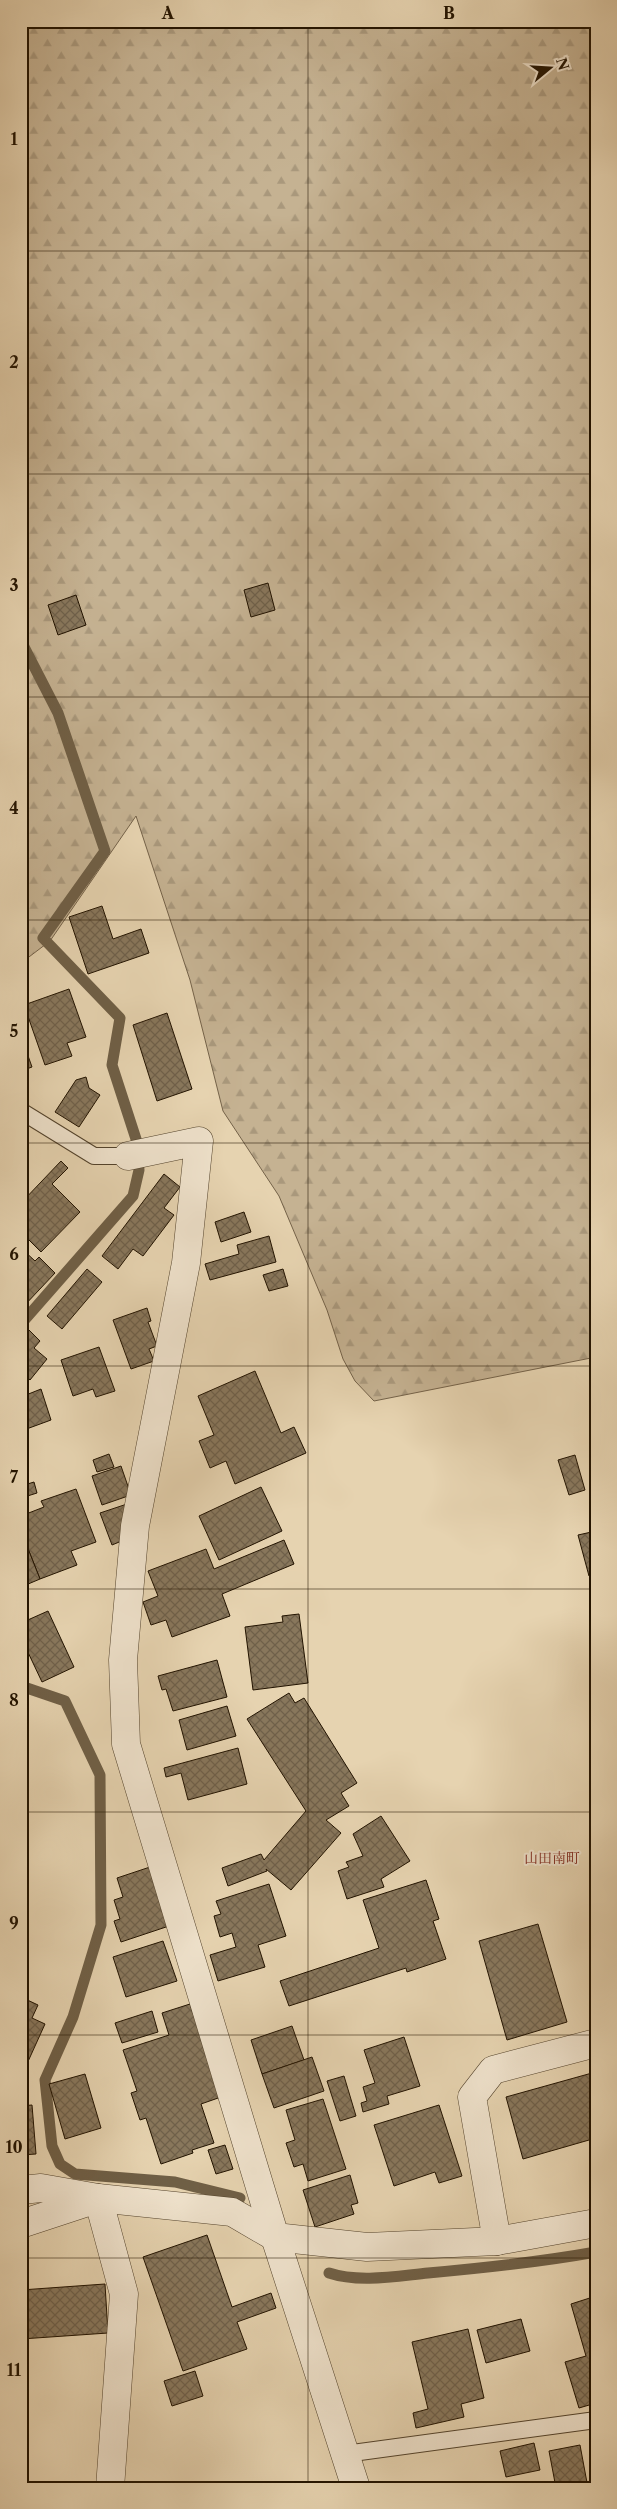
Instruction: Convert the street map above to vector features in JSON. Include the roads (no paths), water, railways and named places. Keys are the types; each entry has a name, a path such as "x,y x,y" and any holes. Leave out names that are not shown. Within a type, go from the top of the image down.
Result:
{"street":[{"path":"141,1154 199,1141 186,1263 135,1526 123,1660 126,1744 275,2237 356,2488"},
{"path":"496,2241 472,2097 493,2070 596,2043"},
{"path":"21,2190 41,2188 98,2198 166,2203 232,2212 275,2237 367,2247 496,2241 596,2223"},
{"path":"21,2224 98,2198"},
{"path":"98,2198 124,2294 110,2488"}],"lane":[{"path":"21,1111 94,1156 141,1154"},
{"path":"345,2454 596,2420"}],"waterway":[{"path":"21,641 58,713 105,851 43,938 120,1018 112,1065 136,1139 139,1170 133,1196 21,1324"},
{"path":"21,1686 65,1701 100,1775 101,1925 73,2017 45,2080 52,2146 60,2164 75,2174 175,2182 240,2198"},
{"path":"329,2273 353,2278 391,2277 554,2259 596,2252"}],"district":[{"name":"山田南町","path":"552,1858"}]}
